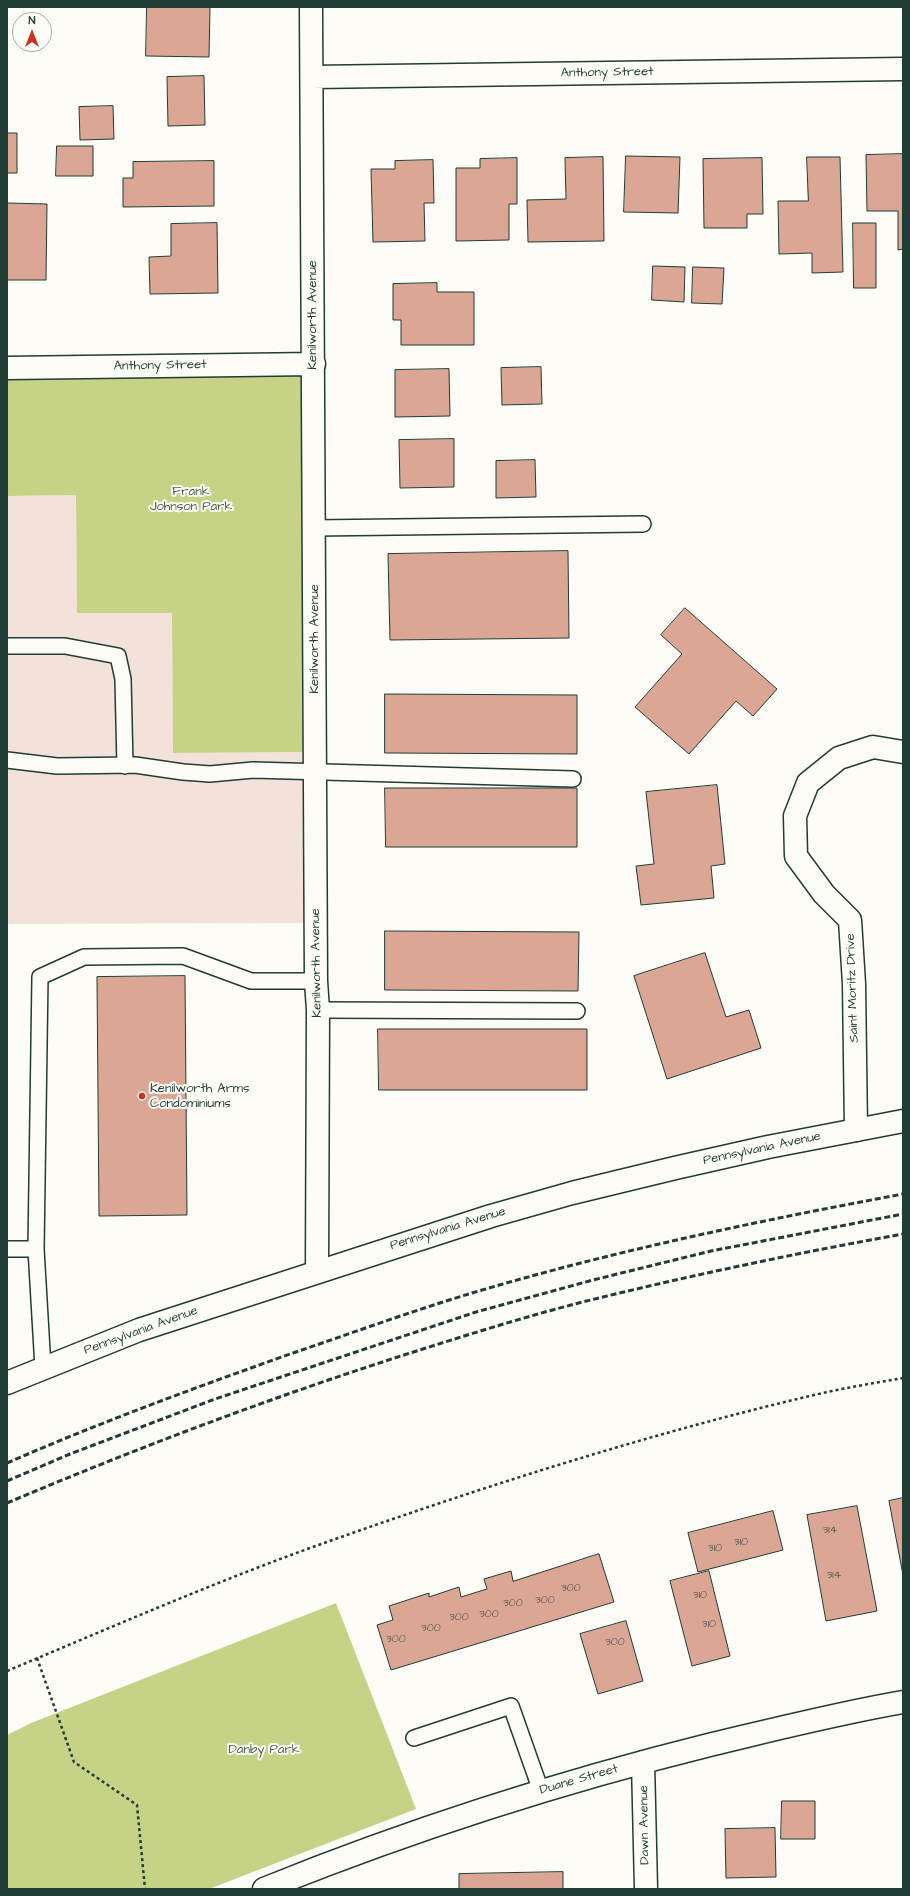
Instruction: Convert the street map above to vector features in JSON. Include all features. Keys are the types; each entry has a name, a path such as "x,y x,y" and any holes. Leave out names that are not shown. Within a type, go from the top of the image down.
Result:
{"street":[{"name":"Kenilworth Avenue","path":"311,7 316,981 318,1010 317,1271"},
{"name":"Anthony Street","path":"312,77 903,68"},
{"name":"Anthony Street","path":"7,368 314,364"},
{"name":"Saint Moritz Drive","path":"856,1130 854,984 850,920 824,894 796,856 795,816 808,783 839,758 873,747 903,752"},
{"name":"Pennsylvania Avenue","path":"7,1384 138,1330 491,1216 572,1193 675,1168 903,1121"},
{"name":"Duane Street","path":"264,1889 398,1838 541,1791 643,1762 763,1732 903,1702"},
{"name":"Dawn Avenue","path":"643,1762 646,1889"}],"lane":[{"path":"314,528 643,524"},
{"path":"7,646 65,646 118,656 124,679 125,766"},
{"path":"7,760 57,766 135,765 183,772 210,774 254,770 573,779"},
{"path":"43,1368 36,1249 40,977 84,957 183,956 251,981 316,981"},
{"path":"318,1010 577,1011"},
{"path":"7,1249 36,1249"},
{"path":"414,1738 511,1706 541,1791"}],"path":[{"path":"7,1671 196,1592 322,1543 521,1477 670,1432 817,1394 903,1378"},
{"path":"37,1658 74,1762 137,1805 145,1889"}],"shaded area":[{"path":"76,495 77,613 172,613 173,753 307,752 308,923 7,924 7,496"}],"green space":[{"name":"Frank Johnson Park","path":"305,373 307,752 173,753 172,613 77,613 76,495 7,496 7,376"},
{"name":"Danby Park","path":"336,1603 416,1809 209,1889 7,1889 7,1735 31,1723"}],"building":[{"path":"147,7 210,7 209,57 146,56"},
{"path":"204,76 205,125 168,126 167,77"},
{"path":"113,106 114,139 80,140 79,107"},
{"path":"7,133 17,133 17,173 7,173"},
{"path":"57,146 93,146 93,176 56,176"},
{"path":"903,154 903,249 898,250 898,211 867,211 866,155"},
{"path":"626,156 680,157 678,213 624,212"},
{"path":"603,157 604,241 528,242 527,200 566,199 565,158"},
{"path":"807,157 840,157 843,272 812,273 812,253 779,254 778,201 808,201"},
{"path":"517,158 517,204 509,204 509,240 456,241 456,168 480,168 480,159"},
{"path":"762,158 763,214 747,214 747,228 704,228 703,159"},
{"path":"433,160 434,203 424,203 425,241 373,242 371,169 395,169 395,161"},
{"path":"214,161 214,206 123,207 123,178 133,178 133,162"},
{"path":"7,203 47,204 46,280 7,280"},
{"path":"217,223 218,293 150,294 149,257 171,256 171,224"},
{"path":"853,223 876,223 876,288 854,288"},
{"path":"653,266 685,267 684,302 652,300"},
{"path":"693,267 724,268 722,304 692,303"},
{"path":"437,283 437,292 474,292 474,345 401,345 401,320 393,320 393,284"},
{"path":"541,367 542,404 502,405 501,368"},
{"path":"449,369 450,416 395,417 395,370"},
{"path":"454,439 454,487 400,488 399,440"},
{"path":"535,460 536,497 496,498 496,461"},
{"path":"568,551 569,638 390,640 388,554"},
{"path":"685,608 777,689 753,716 736,701 689,754 635,707 682,654 661,635"},
{"path":"385,694 577,695 577,754 385,753"},
{"path":"717,785 725,864 711,866 714,898 641,905 636,866 654,864 646,792"},
{"path":"385,788 577,788 577,847 386,847"},
{"path":"385,931 579,932 578,991 385,990"},
{"path":"705,953 726,1017 749,1010 761,1048 667,1079 634,976"},
{"name":"Kenilworth Arms Condominiums","path":"185,976 187,1215 99,1216 97,977"},
{"path":"378,1029 587,1029 587,1090 379,1090"},
{"path":"903,1498 903,1575 889,1501"},
{"path":"857,1506 877,1611 826,1621 807,1515"},
{"path":"773,1511 783,1550 698,1572 688,1533"},
{"path":"599,1554 614,1602 391,1670 377,1625 393,1620 389,1606 429,1593 429,1597 459,1587 461,1597 487,1589 484,1579 511,1571 513,1581"},
{"path":"709,1571 730,1656 692,1666 670,1581"},
{"path":"626,1621 643,1681 598,1694 580,1634"},
{"path":"782,1801 815,1801 815,1839 781,1839"},
{"path":"775,1828 776,1877 726,1878 725,1829"},
{"path":"563,1872 563,1889 459,1889 459,1874"}],"railway":[{"path":"7,1463 149,1405 382,1322 472,1293 632,1250 740,1226 903,1194"},
{"path":"7,1481 70,1454 215,1399 476,1312 593,1280 711,1251 903,1214"},
{"path":"7,1503 154,1443 254,1406 354,1371 503,1324 578,1303 678,1280 903,1234"}],"place":[{"name":"Kenilworth Arms Condominiums","path":"142,1096"}]}
